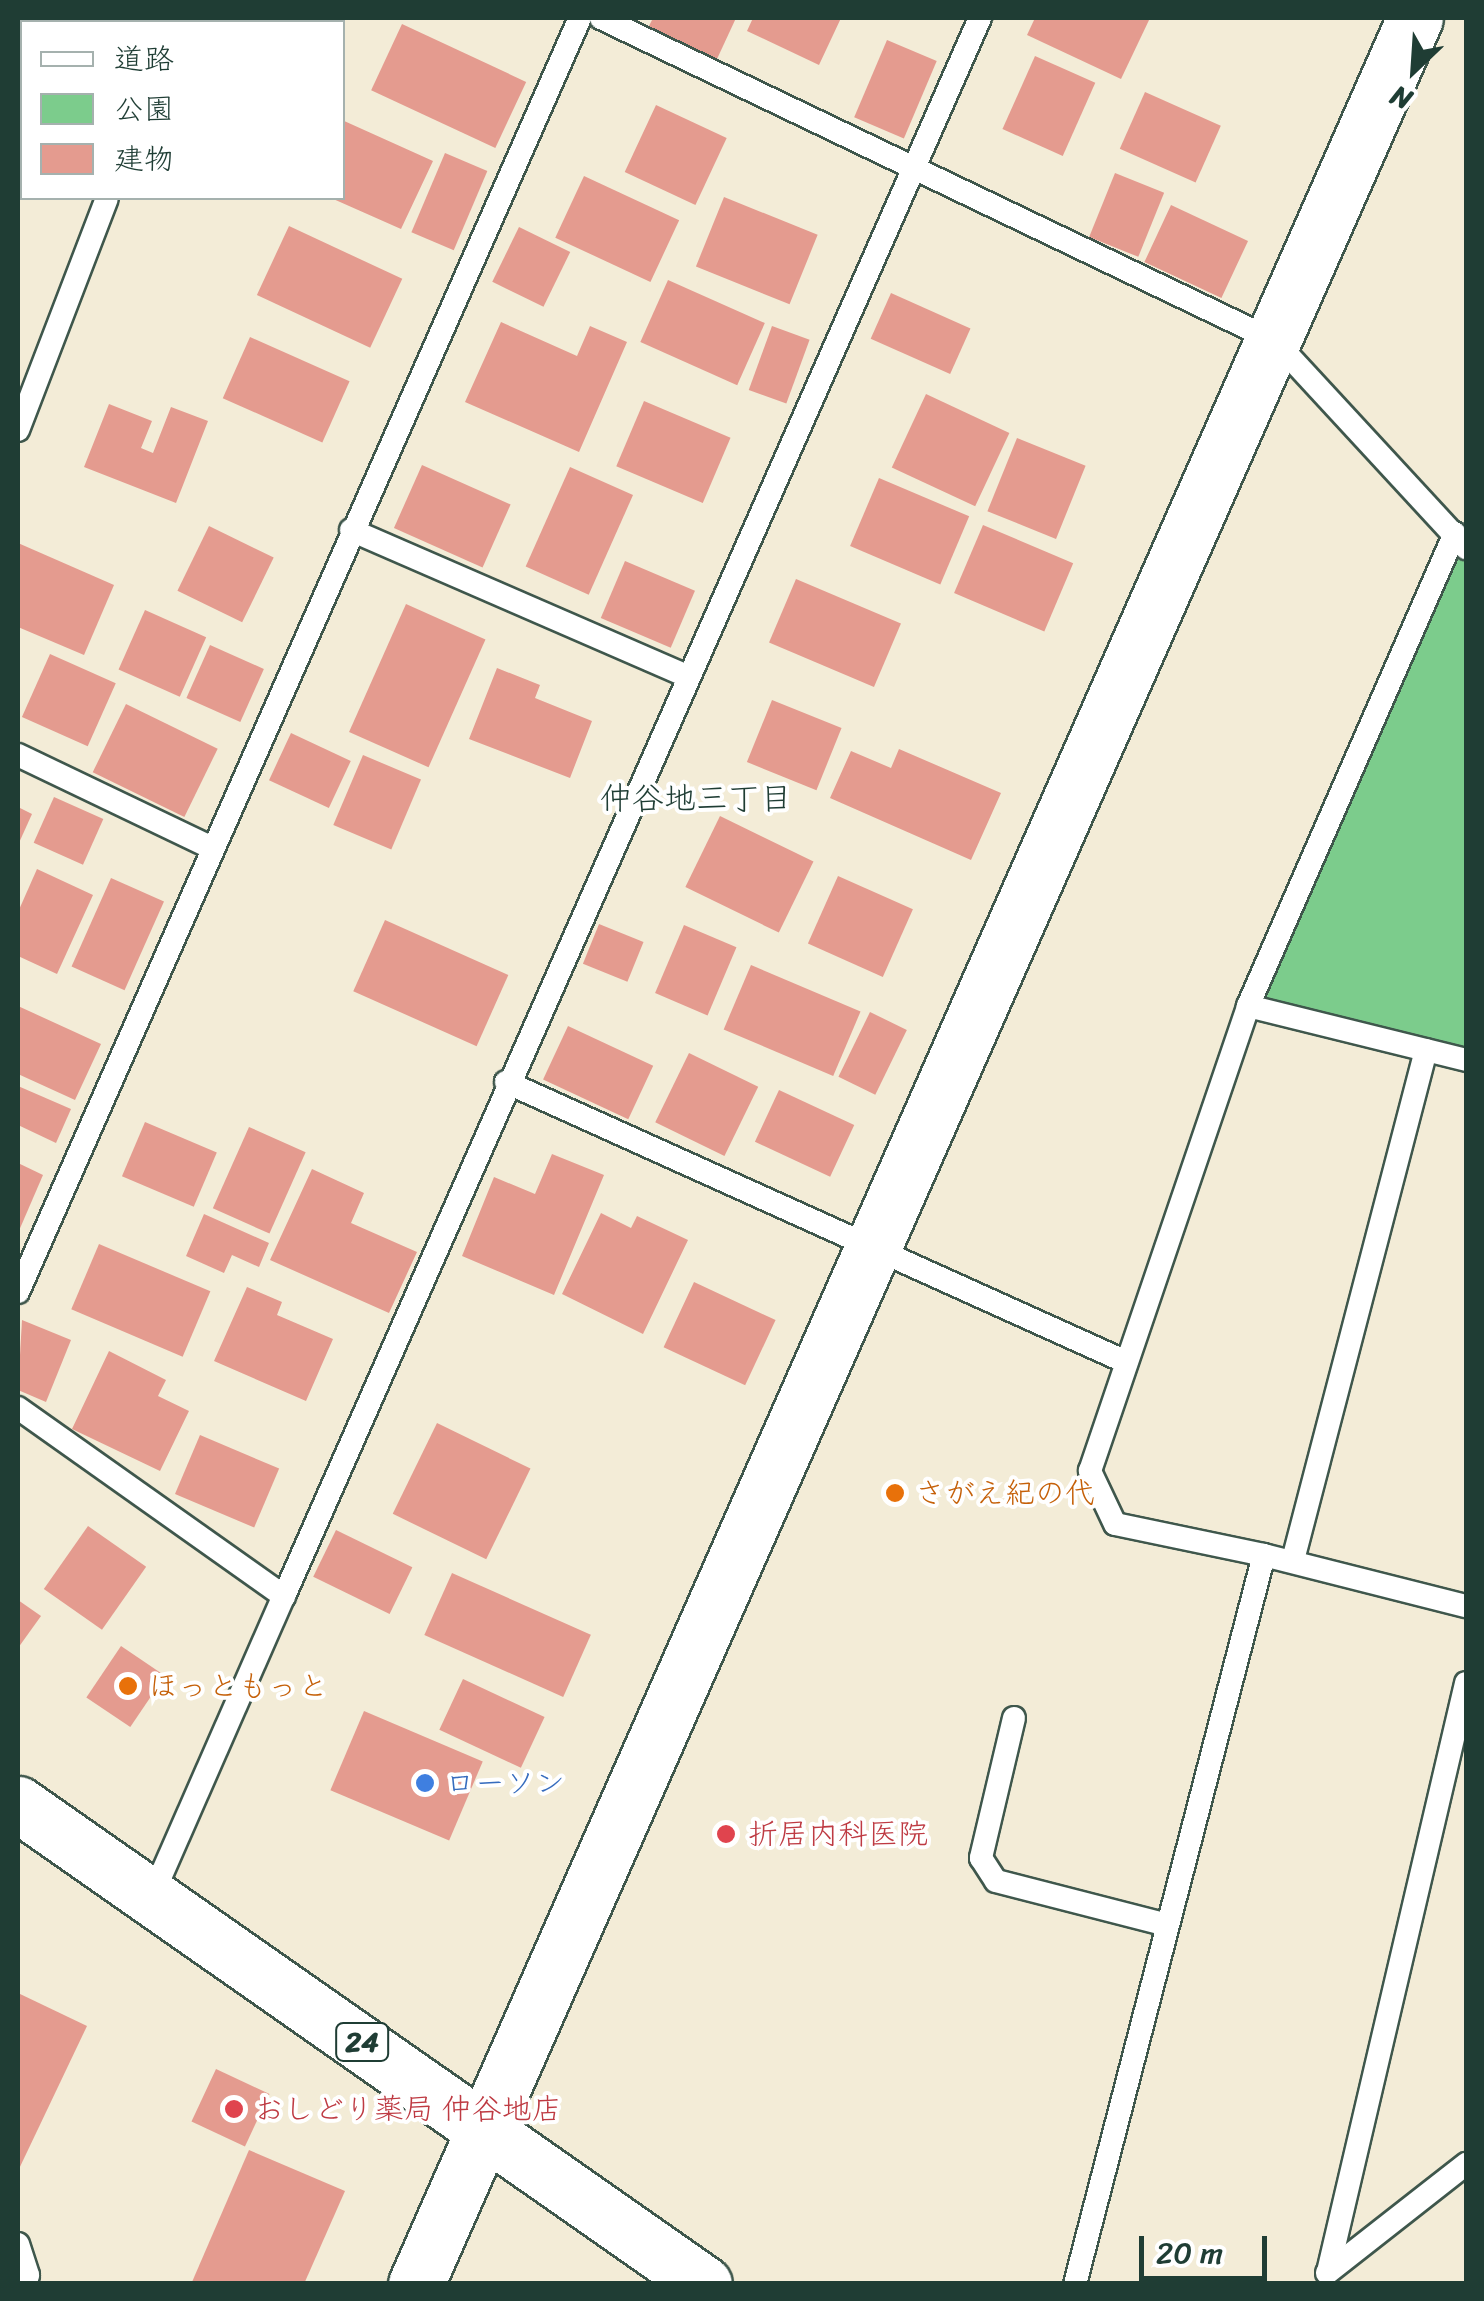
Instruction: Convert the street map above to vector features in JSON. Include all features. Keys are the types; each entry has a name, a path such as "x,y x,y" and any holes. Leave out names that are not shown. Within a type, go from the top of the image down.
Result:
{"street":[{"path":"416,2284 1416,18"},
{"name":"24","path":"18,1804 483,2125 704,2284"}],"lane":[{"path":"18,1292 210,847 580,18"},
{"path":"601,18 1275,342 1461,541 1248,1006 1124,1361 1090,1472 1115,1524 1293,1560 1466,1606"},
{"path":"152,1896 506,1082 916,170 980,18"},
{"path":"18,430 106,200"},
{"path":"352,530 686,676"},
{"path":"18,754 210,847"},
{"path":"1248,1006 1466,1060"},
{"path":"1293,1560 1426,1050"},
{"path":"506,1082 1124,1361"},
{"path":"18,1408 284,1596"},
{"path":"1075,2284 1164,1924 1264,1555"},
{"path":"1323,2278 1466,1682"},
{"path":"1014,1718 982,1858 996,1880 1164,1924"},
{"path":"1323,2278 1466,2164"},
{"path":"18,2244 28,2275 24,2284"}],"green space":[{"path":"1455,533 1466,548 1466,1060 1248,1006"}],"building":[{"path":"653,18 736,18 717,59 648,28"},
{"path":"753,18 841,18 819,65 747,31"},
{"path":"1035,18 1150,18 1121,79 1027,35"},
{"path":"402,24 526,82 495,148 371,90"},
{"path":"887,40 937,61 904,138 854,117"},
{"path":"1035,56 1095,83 1063,156 1002,129"},
{"path":"1145,92 1221,126 1196,182 1120,149"},
{"path":"656,105 727,138 695,205 625,172"},
{"path":"345,121 433,161 401,229 336,200 345,200"},
{"path":"445,153 487,171 454,250 411,232"},
{"path":"1115,173 1164,193 1138,257 1089,237"},
{"path":"584,176 679,220 650,282 555,238"},
{"path":"724,197 818,235 790,304 696,267"},
{"path":"1171,205 1248,241 1221,298 1144,262"},
{"path":"289,226 402,279 370,348 257,295"},
{"path":"519,227 570,252 543,307 492,282"},
{"path":"668,280 765,323 737,385 640,342"},
{"path":"891,293 970,328 950,374 871,339"},
{"path":"501,322 577,356 590,326 627,342 579,452 465,402"},
{"path":"772,326 810,340 786,404 749,390"},
{"path":"250,337 350,381 322,443 223,398"},
{"path":"926,394 1009,433 975,506 892,467"},
{"path":"644,401 731,438 703,503 616,466"},
{"path":"109,404 152,421 141,448 153,453 171,407 208,421 176,503 84,467"},
{"path":"1017,438 1086,466 1056,539 987,511"},
{"path":"422,465 511,504 483,567 394,528"},
{"path":"570,467 633,495 589,595 526,567"},
{"path":"879,478 969,516 940,584 850,546"},
{"path":"983,525 1073,563 1044,631 954,593"},
{"path":"209,526 274,558 242,622 177,591"},
{"path":"18,543 114,585 84,655 18,627"},
{"path":"625,561 695,591 671,648 601,618"},
{"path":"796,579 901,624 874,687 769,643"},
{"path":"406,604 485,639 429,767 349,732"},
{"path":"145,610 206,637 180,697 119,669"},
{"path":"210,645 264,669 240,722 186,698"},
{"path":"50,654 116,683 88,746 22,717"},
{"path":"497,668 540,685 535,698 592,721 570,778 469,739"},
{"path":"772,700 842,728 816,790 747,762"},
{"path":"126,704 218,749 184,817 93,772"},
{"path":"291,733 351,761 329,808 269,780"},
{"path":"899,749 1001,793 971,860 830,798 851,751 891,768"},
{"path":"363,755 421,780 391,850 333,825"},
{"path":"54,797 103,819 83,865 34,843"},
{"path":"18,807 32,814 18,845"},
{"path":"720,816 813,862 779,933 685,887"},
{"path":"37,869 93,895 57,974 18,956 18,912"},
{"path":"838,876 913,909 883,977 808,944"},
{"path":"111,878 164,902 125,990 72,967"},
{"path":"385,920 508,975 477,1046 353,991"},
{"path":"599,924 644,942 627,982 583,964"},
{"path":"684,925 736,947 708,1015 655,993"},
{"path":"751,965 861,1011 833,1076 724,1029"},
{"path":"18,1006 101,1044 75,1100 18,1074"},
{"path":"870,1012 907,1030 875,1095 838,1077"},
{"path":"568,1026 653,1066 628,1119 543,1079"},
{"path":"689,1053 758,1087 724,1156 655,1122"},
{"path":"18,1086 71,1109 56,1143 18,1125"},
{"path":"779,1090 854,1125 830,1177 755,1142"},
{"path":"145,1122 217,1152 194,1207 122,1176"},
{"path":"249,1127 306,1152 269,1234 213,1208"},
{"path":"552,1154 604,1175 554,1295 462,1256 494,1177 535,1194"},
{"path":"18,1163 43,1175 18,1233"},
{"path":"312,1169 364,1193 351,1223 417,1252 389,1313 270,1260"},
{"path":"601,1213 631,1228 637,1216 688,1240 643,1334 562,1294"},
{"path":"204,1214 269,1243 259,1267 232,1255 224,1273 186,1256"},
{"path":"99,1244 210,1291 183,1357 71,1309"},
{"path":"694,1282 776,1320 745,1385 664,1347"},
{"path":"247,1287 282,1302 277,1315 333,1339 306,1401 214,1361"},
{"path":"22,1320 71,1340 46,1402 18,1390"},
{"path":"109,1351 166,1380 158,1396 189,1411 160,1471 72,1429"},
{"path":"437,1423 530,1469 486,1559 393,1514"},
{"path":"200,1435 279,1469 254,1528 175,1494"},
{"path":"88,1526 146,1567 102,1630 44,1589"},
{"path":"336,1530 412,1567 390,1614 313,1577"},
{"path":"452,1573 591,1635 563,1697 424,1635"},
{"path":"18,1600 41,1616 18,1648"},
{"path":"121,1646 165,1676 130,1727 86,1697"},
{"path":"463,1679 545,1717 521,1768 439,1730"},
{"path":"364,1711 483,1761 449,1841 330,1790"},
{"path":"18,1993 87,2026 18,2171"},
{"path":"216,2069 269,2094 245,2147 191,2122"},
{"path":"249,2150 345,2191 304,2284 192,2282"}],"place":[{"name":"さがえ紀の代","path":"895,1493"},
{"name":"ほっともっと","path":"128,1686"},
{"name":"ローソン","path":"425,1783"},
{"name":"折居内科医院","path":"726,1834"},
{"name":"おしどり薬局 仲谷地店","path":"234,2109"}],"district":[{"name":"仲谷地三丁目","path":"696,799"}]}
